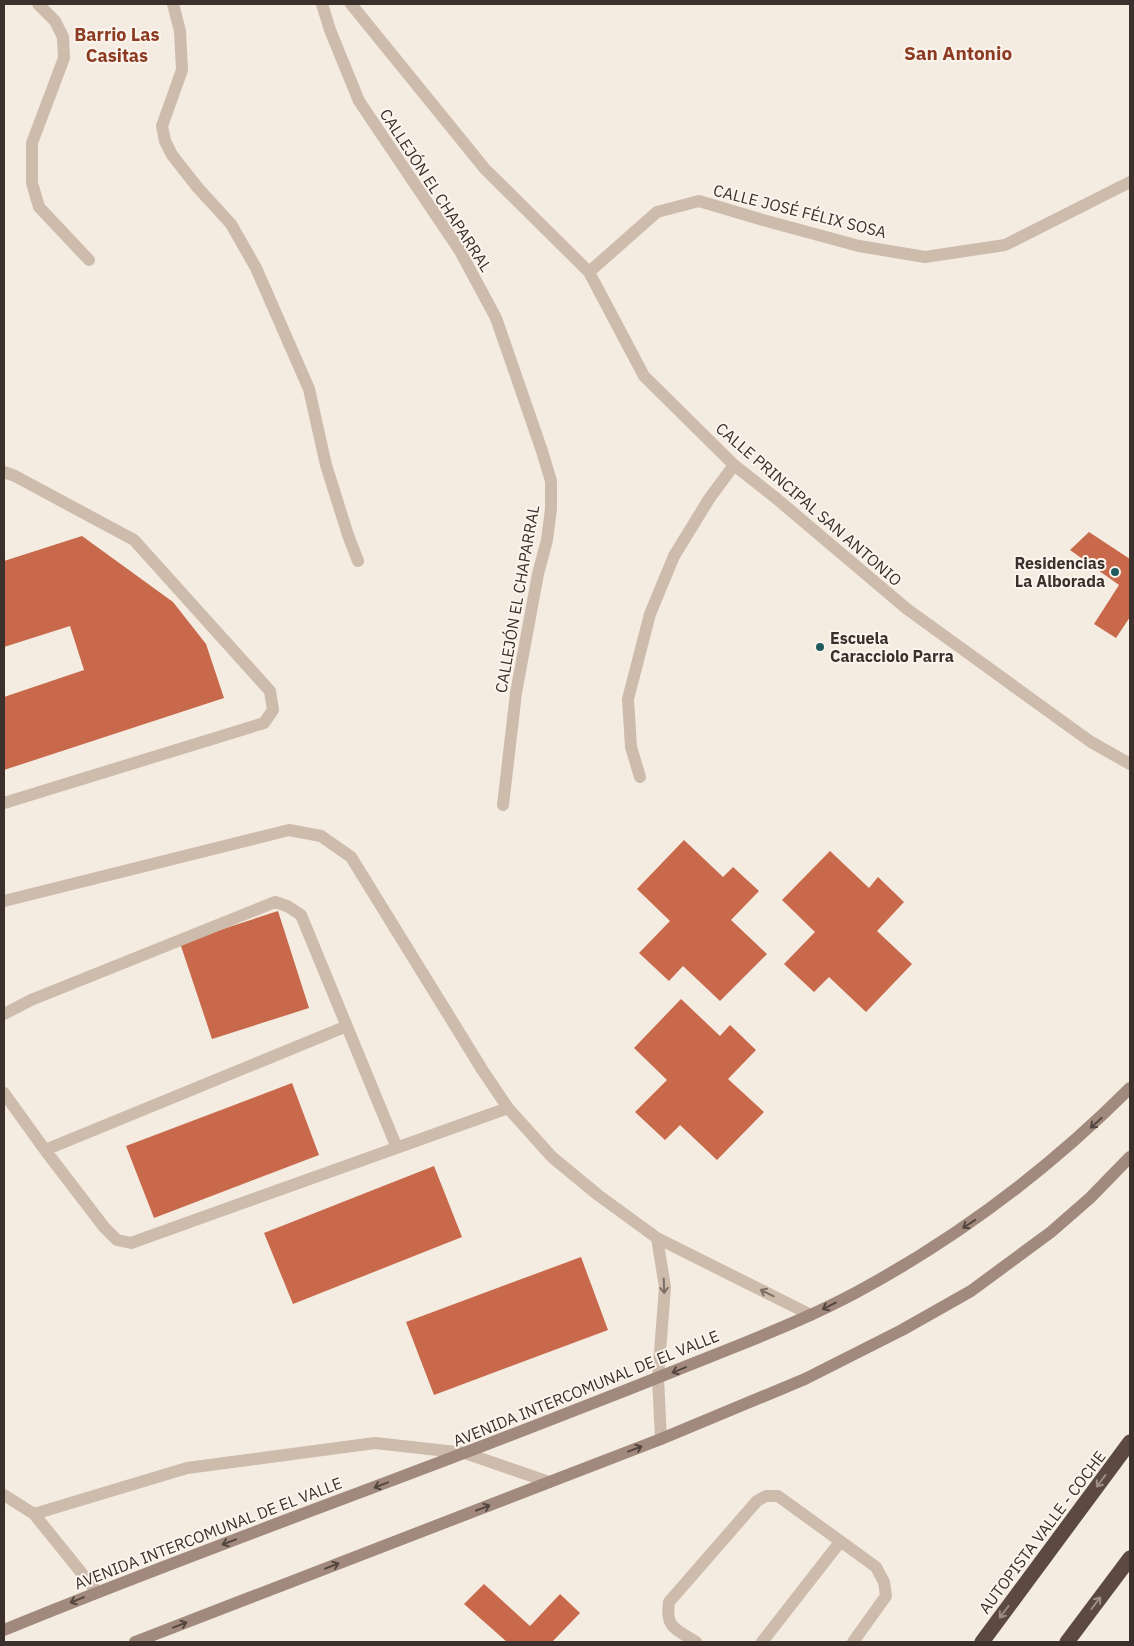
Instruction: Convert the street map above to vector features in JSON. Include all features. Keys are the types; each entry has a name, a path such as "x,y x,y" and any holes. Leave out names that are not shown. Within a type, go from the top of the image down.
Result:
{"highway":[{"name":"AUTOPISTA VALLE - COCHE","path":"982,1642 1130,1442"},
{"path":"1067,1642 1130,1558"}],"main road":[{"name":"AVENIDA INTERCOMUNAL DE EL VALLE","path":"4,1630 97,1592 658,1378 810,1315 916,1259 974,1220 1030,1180 1099,1120 1130,1088"},
{"path":"135,1642 661,1439 805,1379 902,1330 971,1291 1051,1232 1090,1198 1130,1157"}],"street":[{"path":"38,4 55,21 62,37 64,58 32,143 32,182 39,207 89,260"},
{"path":"173,4 180,31 182,70 162,126 165,141 172,155 198,188 231,224 256,268 309,389 326,465 358,561"},
{"name":"CALLEJÓN EL CHAPARRAL","path":"322,4 330,30 359,101 460,251 496,318 551,481 551,509 547,540 538,574 516,693 503,805"},
{"name":"CALLE PRINCIPAL SAN ANTONIO","path":"351,4 485,170 589,272 644,376 734,465 908,609 1091,742 1130,764"},
{"name":"CALLE JOSÉ FÉLIX SOSA","path":"589,272 657,212 699,202 859,246 925,256 1005,245 1130,182"},
{"path":"640,777 631,746 628,699 650,614 674,556 709,499 734,465"},
{"path":"4,472 15,476 134,540 270,691 273,710 264,723 4,803"},
{"path":"4,901 289,830 321,836 352,857 483,1071 508,1108 552,1157 598,1195 657,1238 810,1315"},
{"path":"4,1014 31,1000 275,902 287,906 301,915 397,1148"},
{"path":"45,1150 346,1026"},
{"path":"4,1093 104,1227 117,1240 131,1243 508,1108"},
{"path":"657,1238 665,1287 658,1378 661,1439"},
{"path":"34,1514 187,1468 375,1443 465,1453 549,1482"},
{"path":"4,1495 34,1514 97,1592"},
{"path":"696,1642 672,1626 667,1616 668,1602 756,1501 766,1496 778,1496 876,1567 884,1582 886,1596 853,1642"},
{"path":"762,1642 840,1542"}],"building":[{"name":"Residencias La Alborada","path":"1089,532 1130,559 1130,617 1116,638 1094,624 1119,585 1070,550"},
{"path":"82,536 173,602 206,644 224,698 4,770 4,697 84,670 70,626 4,647 4,561"},
{"path":"684,840 723,877 733,867 759,891 731,920 767,954 720,1001 683,966 669,981 639,953 670,921 637,889"},
{"path":"830,851 869,888 878,877 904,902 877,931 912,964 866,1012 829,977 814,992 784,964 815,932 782,900"},
{"path":"278,911 309,1008 212,1039 180,943"},
{"path":"681,999 720,1036 730,1025 756,1050 728,1079 764,1112 717,1160 680,1125 665,1140 635,1112 667,1080 634,1048"},
{"path":"292,1083 319,1155 154,1218 126,1146"},
{"path":"434,1166 462,1237 293,1304 264,1233"},
{"path":"581,1257 608,1330 434,1395 406,1322"},
{"path":"484,1584 530,1626 560,1594 580,1613 552,1642 507,1642 464,1604"}],"place":[{"name":"Residencias La Alborada","path":"1115,572"},
{"name":"Escuela Caracciolo Parra","path":"820,647"}],"district":[{"name":"Barrio Las Casitas","path":"117,45"},
{"name":"San Antonio","path":"958,53"}]}
